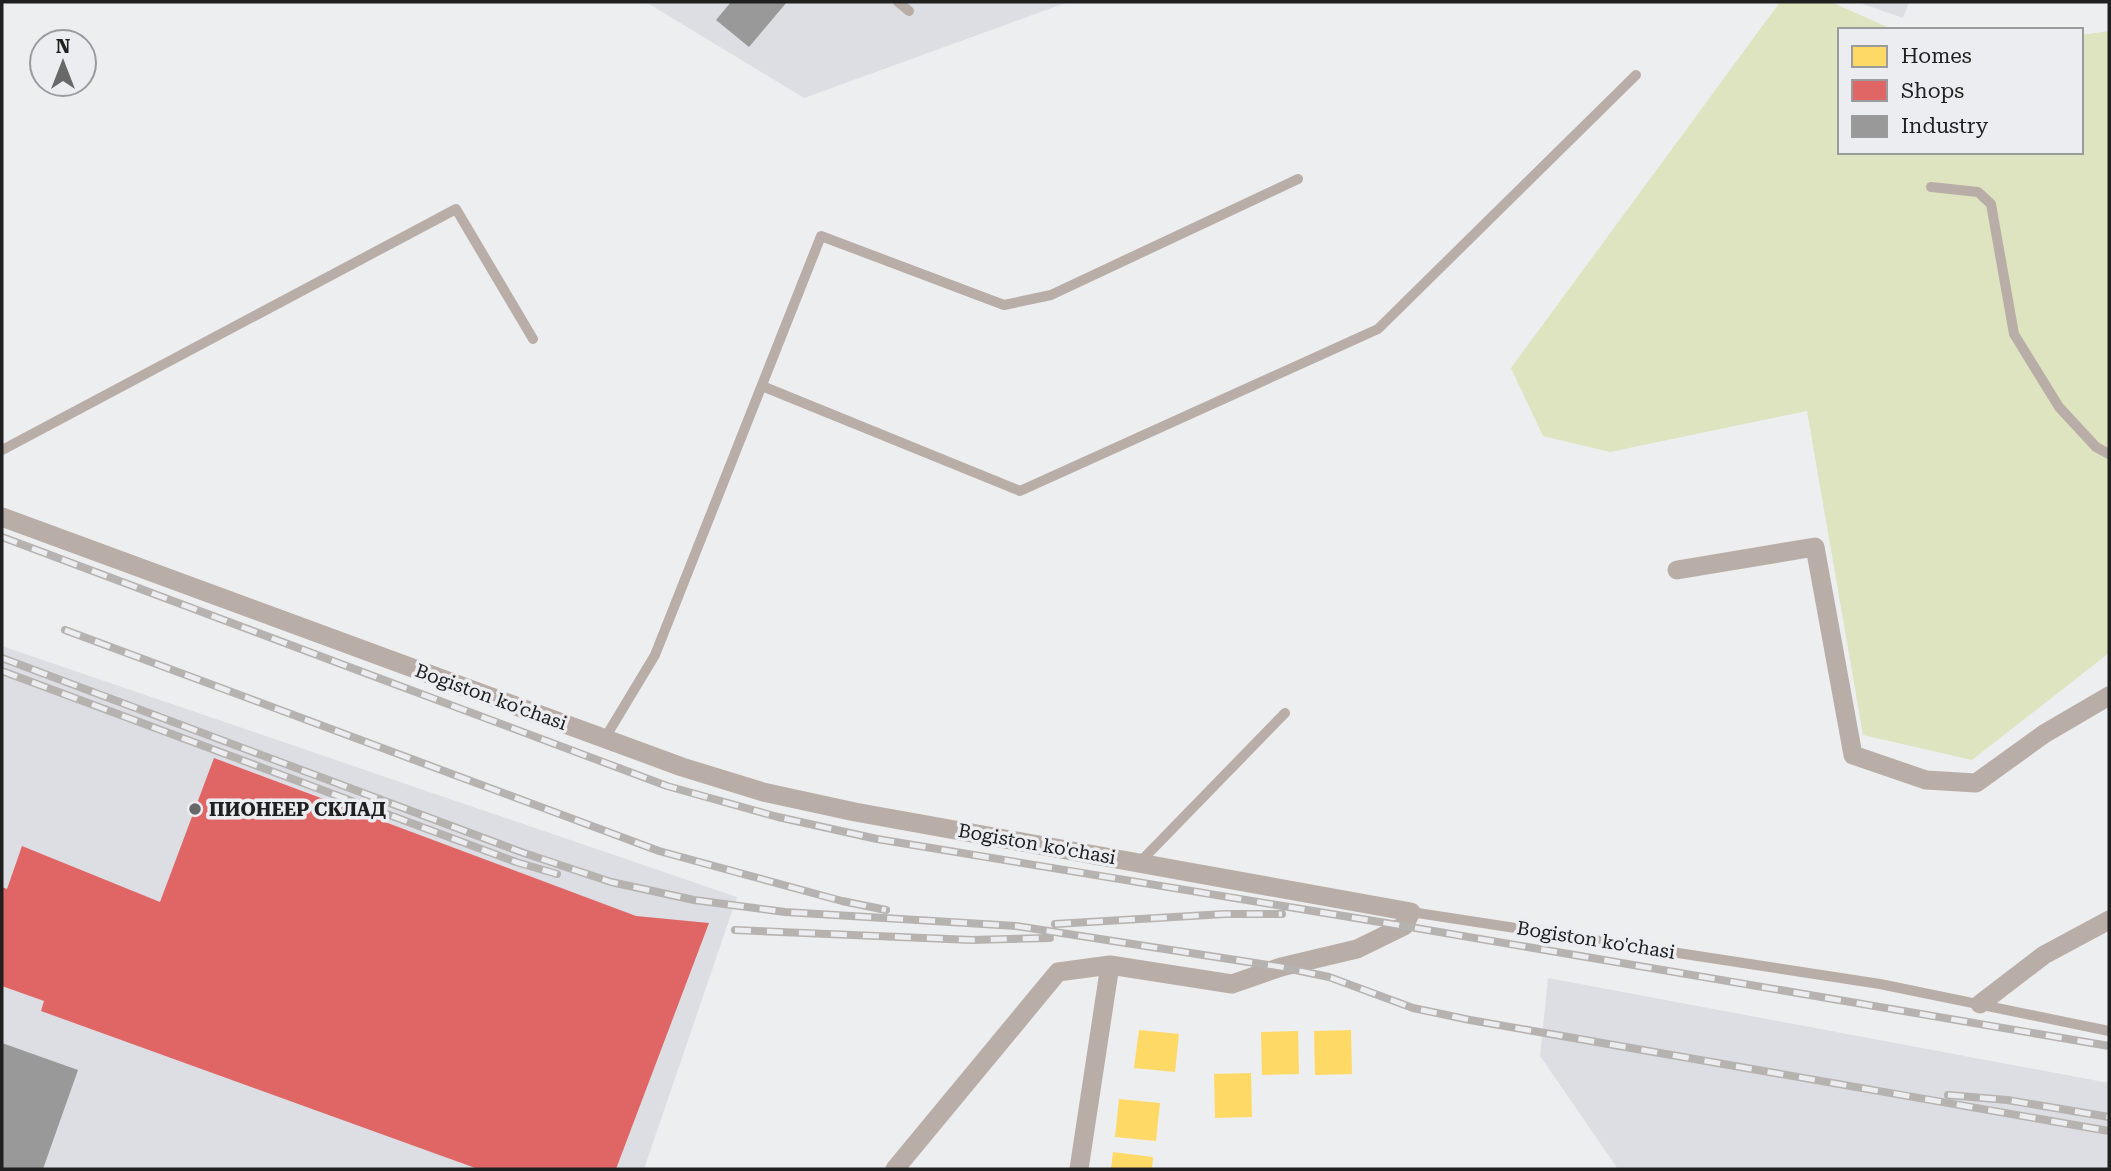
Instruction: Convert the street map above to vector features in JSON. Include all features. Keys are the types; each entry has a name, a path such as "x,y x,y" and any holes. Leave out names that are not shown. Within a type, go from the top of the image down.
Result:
{"street":[{"name":"Bogiston ko'chasi","path":"2,517 682,767 763,792 855,812 1411,912"},
{"path":"1678,570 1815,547 1853,755 1926,780 1976,783 2044,734 2109,696"},
{"path":"895,1169 1058,972 1110,965 1232,984 1281,967 1357,949 1404,926 1411,912"},
{"path":"1980,1004 2044,955 2109,920"},
{"path":"1079,1169 1110,965"}],"lane":[{"path":"898,2 909,11"},
{"path":"762,386 1020,491 1378,329 1636,75"},
{"path":"605,738 655,655 821,236 1004,304 1051,295 1298,179"},
{"path":"1931,187 1978,192 1991,204 2014,334 2059,407 2096,447 2109,454"},
{"path":"2,450 456,209 533,339"},
{"path":"1140,862 1285,713"},
{"name":"Bogiston ko'chasi","path":"1411,912 1880,984 2109,1031"}],"shaded area":[{"path":"646,2 1068,2 804,98"},
{"path":"1857,2 1909,2 1903,18"},
{"path":"2,646 737,897 644,1169 2,1169"},
{"path":"1548,978 2109,1083 2109,1169 1618,1169 1540,1056"}],"green space":[{"path":"1780,2 1831,2 1890,28 1838,28 1838,154 2083,154 2083,35 2109,31 2109,653 1972,760 1863,735 1807,411 1610,452 1543,436 1511,368"}],"building: Homes":[{"path":"1139,1030 1179,1034 1175,1072 1134,1068"},
{"path":"1351,1030 1352,1074 1315,1075 1314,1031"},
{"path":"1298,1031 1299,1074 1262,1075 1261,1032"},
{"path":"1251,1073 1252,1117 1215,1118 1214,1074"},
{"path":"1119,1099 1160,1103 1156,1141 1115,1137"},
{"path":"1113,1152 1153,1157 1152,1169 1111,1169"}],"building: Shops":[{"path":"214,758 636,916 709,923 616,1169 478,1169 41,1011 44,1001 2,986 2,887 7,889 22,846 160,902"}],"building: Industry":[{"path":"731,2 787,2 749,47 716,20"},
{"path":"2,1043 78,1070 43,1169 2,1169"}],"railway":[{"path":"2,537 667,786 778,817 877,839 2109,1046"},
{"path":"65,630 659,851 842,901 886,910"},
{"path":"2,658 521,852 611,882 694,900 785,912 1016,926 1281,967 1329,977 1413,1008 1470,1020 2109,1131"},
{"path":"2,671 516,862 557,874"},
{"path":"1055,924 1225,914 1282,914"},
{"path":"735,930 972,940 1050,938"},
{"path":"1948,1095 2007,1100 2109,1117"}],"place":[{"name":"ПИОНЕЕР СКЛАД","path":"195,809"}]}
